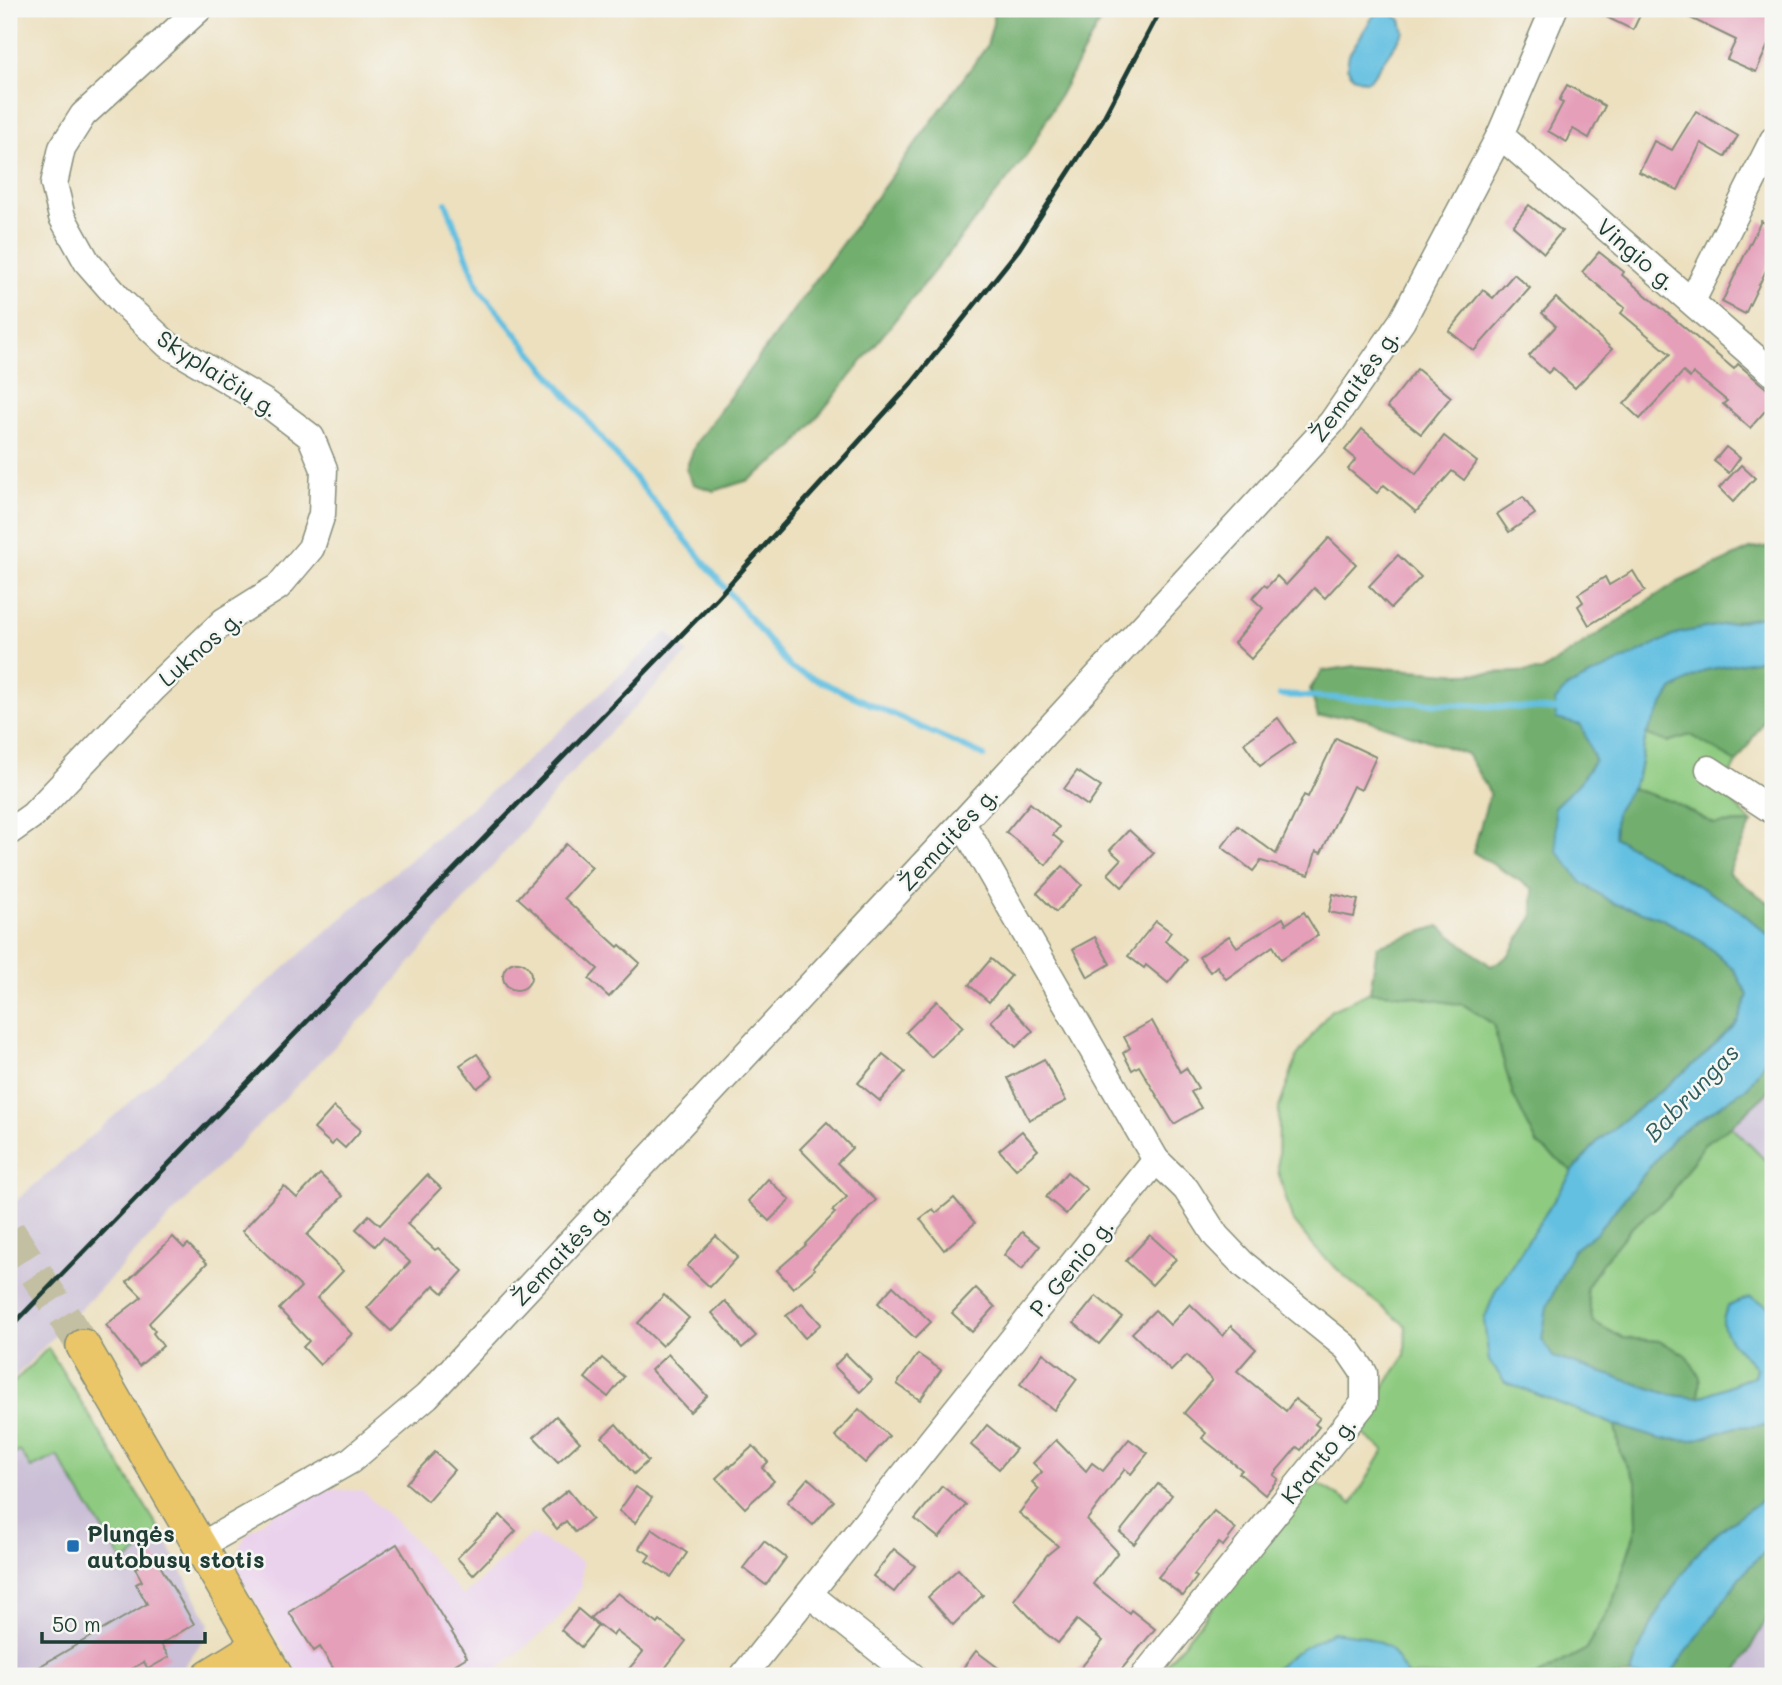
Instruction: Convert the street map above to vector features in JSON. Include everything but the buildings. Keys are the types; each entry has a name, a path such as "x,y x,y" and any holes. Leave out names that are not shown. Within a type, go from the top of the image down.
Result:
{"main road":[{"path":"83,1346 276,1676"},
{"path":"209,1676 257,1646"}],"street":[{"name":"Skyplaičių g.","path":"199,9 83,115 62,148 54,184 62,217 88,261 122,303 168,345 266,403 311,437"},
{"name":"Žemaitės g.","path":"200,1546 350,1461 428,1396 1332,422 1402,320 1500,135 1554,9"},
{"name":"Vingio g.","path":"1500,135 1773,373"},
{"path":"1692,302 1773,140"},
{"name":"Luknos g.","path":"9,832 33,815 154,688 223,621 278,587 311,548 322,514 324,469 311,437"},
{"path":"1709,769 1773,811"},
{"path":"962,823 1156,1160"},
{"name":"P. Genio g.","path":"743,1676 1156,1160"},
{"name":"Kranto g.","path":"1144,1676 1364,1403 1364,1373 1347,1348 1242,1263 1216,1236 1186,1189 1156,1160"},
{"path":"809,1594 912,1676"}],"shaded area":[{"path":"667,632 688,653 584,759 373,1007 9,1383 9,1207 523,764"},
{"path":"1773,1083 1773,1168 1731,1126 1766,1094"},
{"path":"20,1451 57,1455 124,1563 163,1535 209,1623 206,1636 181,1671 172,1676 9,1676 9,1458"},
{"path":"328,1489 362,1491 407,1532 463,1596 531,1534 582,1562 582,1587 556,1622 489,1676 300,1676 238,1573 237,1558 240,1545 247,1534 271,1515"},
{"path":"1773,1607 1773,1676 1735,1676"}],"green space":[{"path":"993,9 1107,9 1027,155 791,450 749,480 714,491 693,484 686,469 696,443 987,46 993,23"},
{"path":"1773,546 1773,615 1737,621 1597,673 1567,687 1595,760 1579,783 1554,807 1581,882 1613,903 1661,918 1701,940 1734,970 1748,995 1738,1022 1705,1055 1598,1141 1573,1171 1538,1145 1513,1095 1493,1024 1464,1005 1370,992 1377,946 1439,926 1491,966 1508,956 1533,917 1533,889 1473,852 1490,793 1467,754 1353,715 1318,717 1310,689 1322,671 1355,666 1464,674 1542,671 1674,584 1750,549"},
{"path":"1764,659 1773,665 1773,707 1737,762 1690,735 1667,742 1646,734 1672,690 1706,670"},
{"path":"1646,734 1667,742 1690,735 1737,762 1721,789 1752,823 1714,824 1673,802 1631,788 1638,777"},
{"path":"1631,788 1673,802 1714,824 1752,823 1728,873 1773,906 1773,939 1738,909 1614,837 1616,812"},
{"path":"1370,992 1464,1005 1493,1024 1513,1095 1538,1145 1573,1171 1496,1290 1484,1320 1505,1382 1615,1425 1620,1453 1636,1481 1637,1526 1612,1604 1585,1650 1536,1676 1408,1676 1388,1647 1293,1654 1267,1676 1157,1676 1314,1481 1352,1504 1384,1450 1356,1429 1405,1356 1406,1326 1353,1284 1315,1248 1292,1219 1278,1171 1279,1108 1297,1056 1330,1011"},
{"path":"1773,1047 1773,1083 1766,1094 1731,1126 1705,1143 1669,1197 1631,1228 1602,1263 1586,1289 1593,1322 1623,1338 1659,1341 1686,1355 1700,1377 1698,1398 1671,1395 1553,1357 1542,1339 1547,1307 1573,1250 1597,1232 1675,1136 1749,1086"},
{"path":"1731,1126 1773,1168 1773,1314 1765,1304 1731,1340 1756,1368 1754,1376 1698,1398 1700,1377 1659,1341 1624,1338 1592,1322 1586,1289 1602,1263 1631,1228 1669,1197 1705,1143"},
{"path":"48,1348 163,1535 124,1563 57,1456 31,1468 20,1451 9,1458 9,1387"},
{"path":"1615,1425 1660,1439 1694,1440 1736,1427 1773,1425 1773,1492 1724,1528 1698,1553 1651,1625 1631,1676 1536,1676 1585,1650 1612,1604 1637,1526 1636,1481 1620,1453"},
{"path":"1773,1544 1773,1607 1735,1676 1669,1676 1745,1571"}],"water":[{"path":"1388,10 1401,20 1404,32 1370,80 1353,77 1347,67 1349,54 1374,15"},
{"name":"Babrungas","path":"1773,615 1773,665 1764,659 1706,670 1672,690 1646,734 1638,777 1616,812 1614,837 1738,909 1773,939 1773,1047 1749,1086 1675,1136 1597,1232 1573,1250 1547,1307 1542,1339 1553,1357 1671,1395 1698,1398 1754,1376 1756,1368 1731,1341 1723,1320 1728,1306 1750,1297 1766,1305 1773,1314 1775,1325 1768,1366 1773,1374 1773,1425 1736,1427 1694,1440 1660,1439 1615,1425 1505,1382 1489,1361 1484,1320 1496,1290 1573,1171 1598,1141 1705,1055 1738,1022 1748,995 1734,970 1701,940 1661,918 1613,903 1581,882 1557,851 1554,807 1579,783 1595,760 1581,725 1556,719 1555,701 1567,687 1679,633"},
{"path":"1773,1492 1773,1544 1745,1571 1669,1676 1631,1676 1651,1625 1698,1553 1724,1528"},
{"path":"1332,1632 1363,1636 1389,1647 1408,1676 1267,1676 1293,1654"}],"waterway":[{"path":"446,203 480,290 791,668 984,756"},
{"path":"1280,695 1561,710"}],"tunnel":[{"path":"9,1232 83,1346"}],"railway":[{"path":"9,1329 717,598 912,383 1019,249 1102,121 1161,9"}],"place":[{"name":"Plungės autobusų stotis","path":"73,1546"}]}
